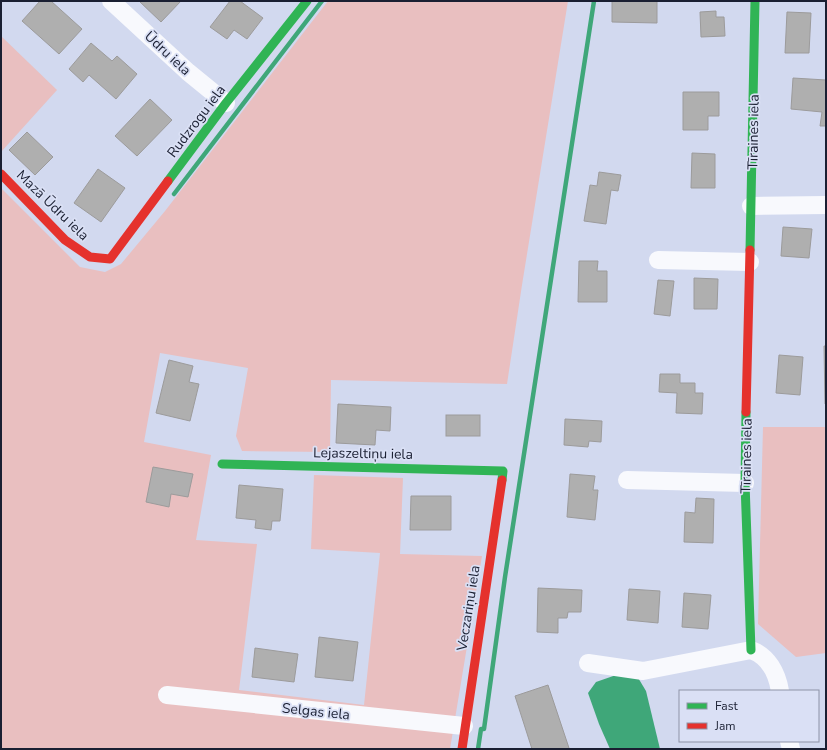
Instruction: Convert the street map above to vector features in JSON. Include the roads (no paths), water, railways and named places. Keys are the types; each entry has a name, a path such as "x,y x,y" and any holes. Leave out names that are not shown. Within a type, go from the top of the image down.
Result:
{"street":[{"name":"Ūdru iela","path":"111,1 188,72 226,103"},
{"name":"Rudzrogu iela","path":"110,259 226,103 307,1"},
{"name":"Tīraines iela","path":"751,650 745,483 755,1"},
{"name":"Mazā Ūdru iela","path":"1,174 65,240 90,257 110,259"},
{"path":"751,206 826,205"},
{"path":"658,260 750,262"},
{"name":"Lejaszeltiņu iela","path":"222,464 504,470"},
{"name":"Veczariņu iela","path":"462,749 464,726 504,470"},
{"path":"627,480 745,483"},
{"path":"588,663 643,670 751,650 760,653 772,668 778,678 780,690"},
{"name":"Selgas iela","path":"167,695 464,726"}],"waterway":[{"path":"174,194 322,1"},
{"path":"478,749 481,729 484,729 505,577 594,1"}]}
